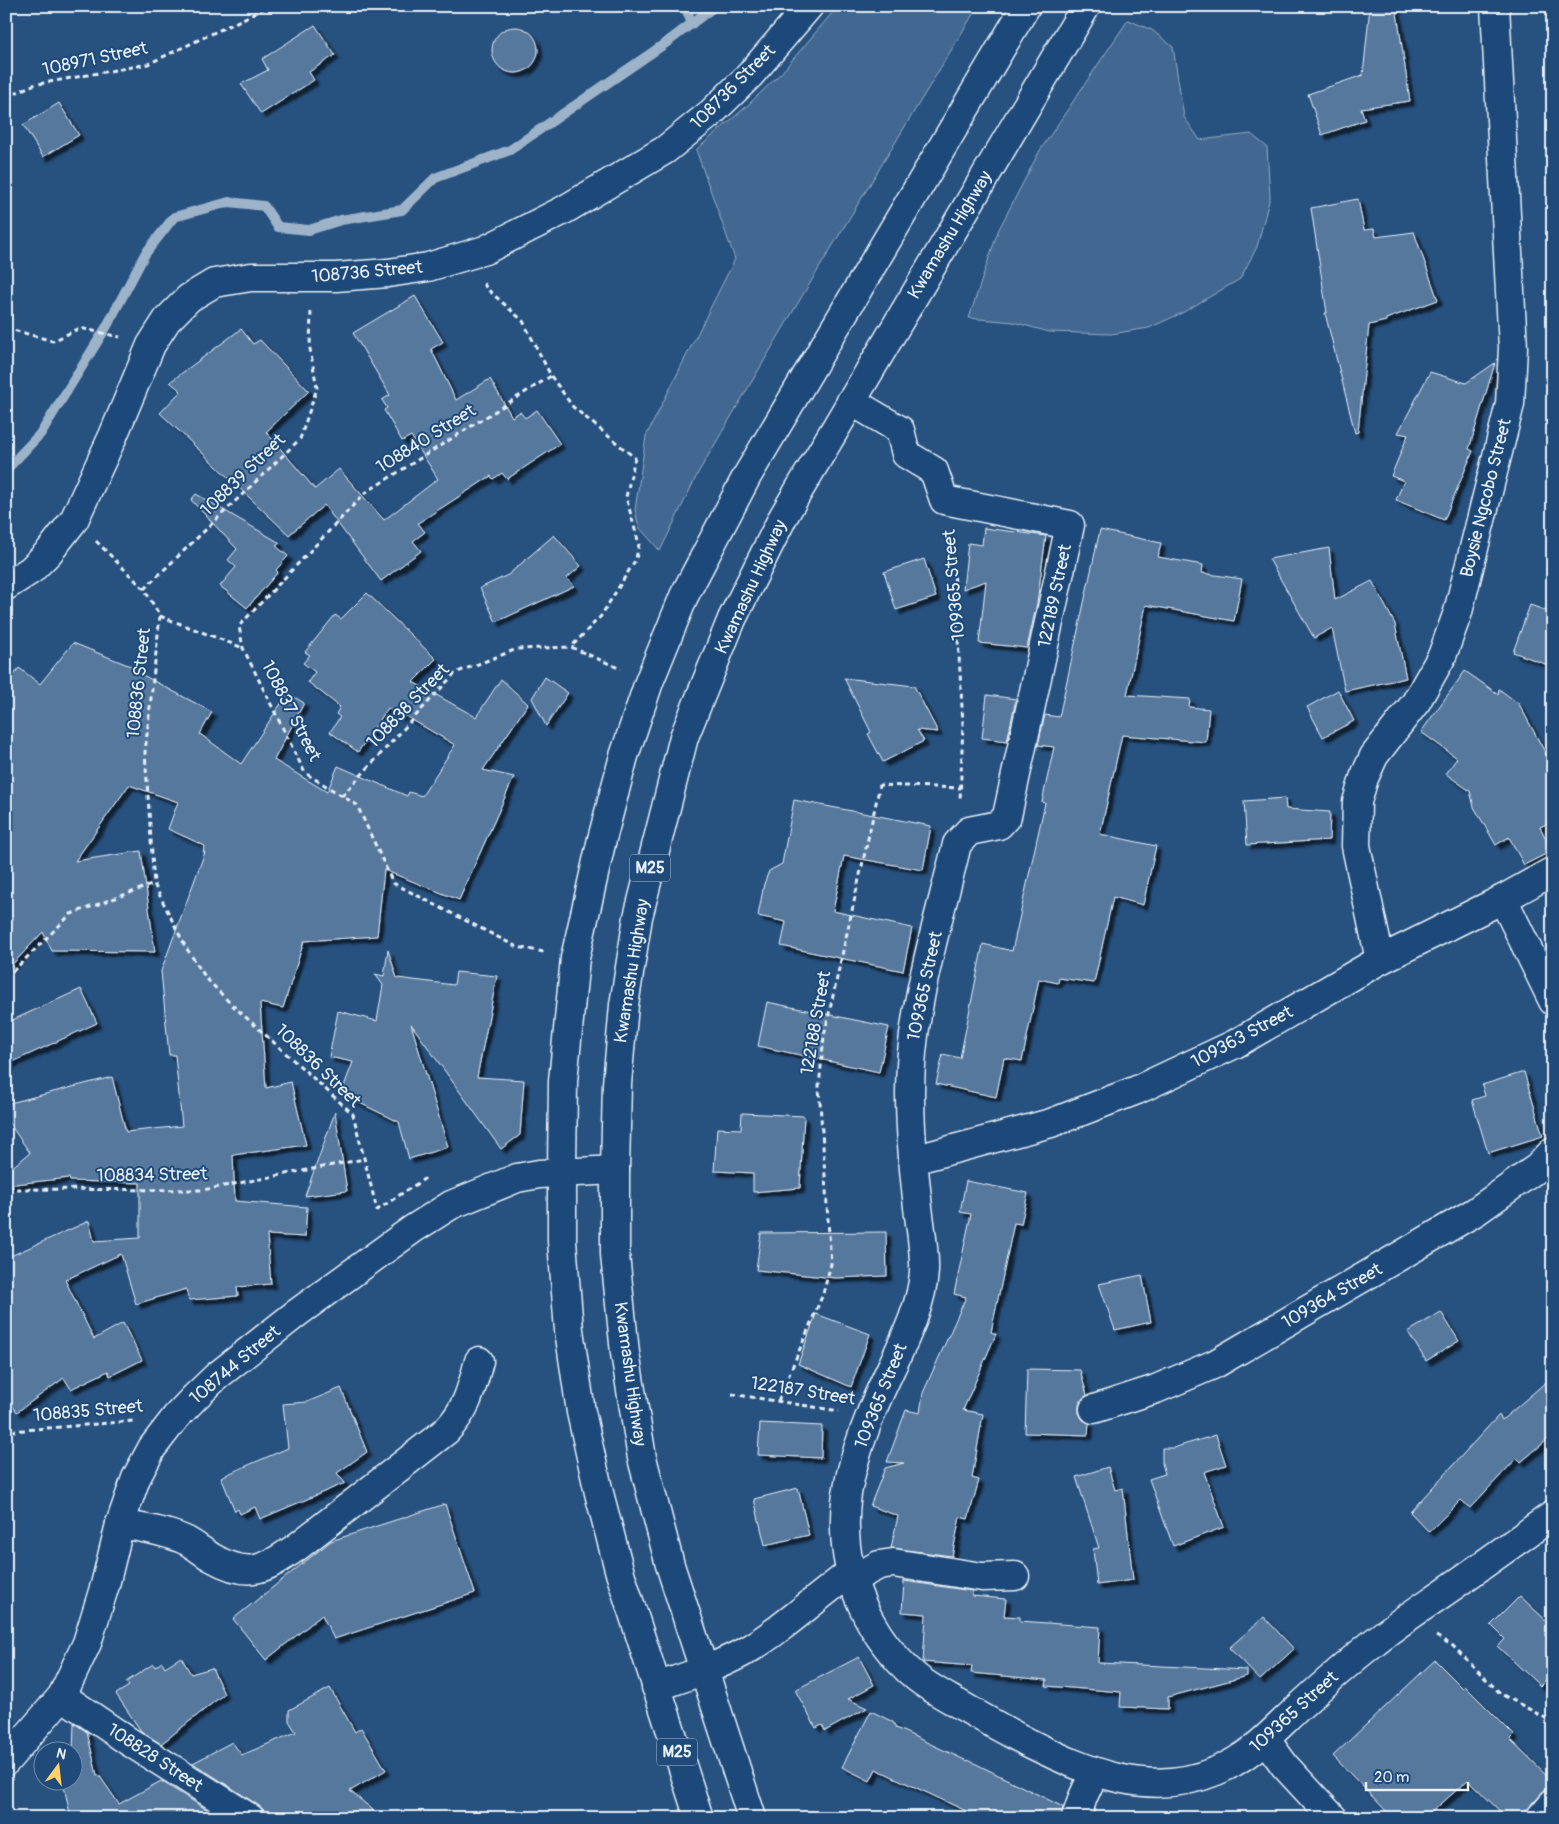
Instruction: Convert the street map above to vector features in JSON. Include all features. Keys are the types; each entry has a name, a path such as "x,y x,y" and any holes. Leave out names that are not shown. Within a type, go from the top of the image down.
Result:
{"street":[{"name":"108736 Street","path":"6,586 31,570 49,552 74,520 113,436 151,345 168,320 189,298 214,283 251,277 336,277 428,268 493,246 564,210 665,150 711,113 750,75 809,6"},
{"name":"M25","path":"699,1818 618,1564 599,1493 581,1412 569,1330 562,1241 562,1172 564,1081 575,958 602,839 624,756 649,682 684,596 747,476 1026,6"},
{"name":"Kwamashu Highway","path":"752,1818 670,1565 642,1458 626,1353 615,1255 617,1084 624,1005 638,917 684,737 732,620 774,534 1086,6"},
{"name":"Boysie Ngcobo Street","path":"1380,960 1356,846 1357,802 1364,778 1374,756 1416,702 1442,656 1458,612 1510,404 1513,348 1494,6"},
{"path":"851,401 900,430 906,454 934,471 944,500"},
{"name":"122189 Street","path":"944,500 1070,525 1007,816 999,825 969,831 958,844"},
{"name":"109365 Street","path":"958,844 927,970 912,1042 910,1091 913,1160 924,1271 918,1304 870,1416 849,1486 844,1517 854,1589 871,1624 891,1652 917,1678 945,1696 1065,1761 1094,1773 1125,1780 1153,1784 1180,1781 1213,1773 1240,1759 1266,1740 1322,1686 1406,1618 1553,1515"},
{"name":"109363 Street","path":"913,1160 1050,1123 1137,1090 1235,1044 1380,960 1503,899 1553,871"},
{"path":"1503,899 1553,1001"},
{"name":"109364 Street","path":"1094,1409 1156,1388 1215,1364 1475,1212 1537,1168 1553,1151"},
{"name":"108744 Street","path":"6,1761 62,1696 87,1643 105,1585 120,1524 136,1478 152,1448 176,1417 218,1376 321,1296 413,1229 451,1205 517,1178 562,1172 615,1170"},
{"path":"120,1524 167,1533 188,1542 213,1558 235,1568 255,1570 272,1564 297,1547 446,1430 458,1417 467,1401 479,1361"},
{"path":"656,1687 704,1671 742,1652 788,1621 821,1594 851,1576 879,1565 893,1563 988,1577 1016,1576"},
{"name":"108828 Street","path":"62,1696 128,1741 250,1818"},
{"path":"1266,1740 1285,1766 1333,1818"},
{"path":"1076,1818 1094,1773"},
{"path":"1540,1818 1553,1803"}],"path":[{"name":"108971 Street","path":"6,97 33,86 148,64 270,6"},
{"path":"473,254 486,288 523,321 551,376 573,408 635,458 626,497 639,544 636,559 601,616 571,647"},
{"name":"108839 Street","path":"144,589 300,439 317,388 310,349 311,310 336,277"},
{"path":"6,328 53,341 80,328 124,338"},
{"name":"108840 Street","path":"243,648 239,626 365,493 551,376"},
{"name":"109365 Street","path":"944,500 954,569 963,724 958,844"},
{"name":"108836 Street","path":"74,520 144,589 160,616 145,752 154,884 185,946 206,978 229,1002 353,1114 377,1210 424,1179 451,1205"},
{"name":"108837 Street","path":"160,616 243,648 306,773 357,806 393,883 517,947 575,958"},
{"name":"108838 Street","path":"342,796 455,673 516,650 571,647 649,682"},
{"name":"122188 Street","path":"778,1401 823,1294 831,1264 819,1087 824,1036 880,785 961,788"},
{"path":"6,978 71,914 154,884"},
{"name":"108834 Street","path":"6,1176 13,1189 203,1190 364,1159"},
{"name":"122187 Street","path":"732,1394 870,1416"},
{"name":"108835 Street","path":"6,1439 12,1431 176,1417"},
{"path":"1406,1618 1453,1646 1502,1694 1553,1722"}],"shaded area":[{"path":"838,6 978,6 798,303 698,473 660,551 639,527 635,510 646,436 735,259 696,150 747,106 782,72"},
{"path":"1128,20 1152,30 1173,47 1184,117 1200,140 1251,134 1267,147 1270,197 1257,247 1240,279 1182,313 1149,328 1111,334 1049,332 1013,322 969,318 998,231 1039,152"}],"building":[{"path":"1370,6 1396,6 1410,101 1361,108 1365,120 1322,135 1308,94 1363,75"},
{"path":"315,25 335,55 309,72 314,80 261,114 241,84 268,70 262,59"},
{"path":"515,27 528,31 534,37 538,50 534,63 528,69 515,73 502,69 496,63 492,50 496,37 502,31"},
{"path":"59,103 79,135 43,157 23,125"},
{"path":"1358,199 1364,230 1374,229 1376,237 1414,232 1438,300 1386,319 1386,321 1369,325 1358,432 1355,433 1325,313 1327,313 1311,208"},
{"path":"415,296 443,342 431,349 456,400 490,379 512,417 520,412 525,418 537,410 560,444 507,479 502,473 493,479 491,476 418,523 425,532 413,541 421,551 381,581 324,505 289,535 160,413 181,391 170,382 241,329 253,344 260,340 309,391 266,432 315,489 339,469 384,520 438,479 411,436 402,441 384,410 387,408 382,400 390,395 353,333"},
{"path":"1495,363 1469,449 1473,451 1444,520 1396,500 1404,481 1391,476 1408,435 1398,433 1430,372 1466,383"},
{"path":"196,494 280,543 276,546 288,556 276,570 278,572 247,608 220,586 236,567 228,560 237,549 191,500"},
{"path":"984,528 1046,536 1037,603 1027,648 979,643 986,581 963,589 968,543 982,545"},
{"path":"1100,530 1161,543 1158,557 1203,565 1202,573 1242,579 1234,621 1146,605 1127,695 1190,699 1189,707 1209,709 1206,742 1122,735 1100,834 1156,846 1143,905 1113,897 1094,983 1059,978 1058,983 1039,979 1022,1061 1004,1058 996,1097 936,1084 943,1054 960,1058 983,944 1012,951 1045,803 1042,802 1054,747 1038,745 1045,715 1059,717"},
{"path":"554,535 581,566 567,578 574,586 496,622 480,588 508,575"},
{"path":"1329,548 1335,600 1372,581 1395,624 1406,678 1345,691 1332,628 1314,638 1269,559"},
{"path":"924,559 936,597 896,610 884,572"},
{"path":"367,593 436,659 413,682 476,717 501,679 528,704 483,770 514,777 459,900 384,870 377,936 304,941 283,1008 260,1003 266,1088 291,1082 306,1145 233,1155 235,1201 307,1207 305,1237 267,1235 271,1284 237,1287 238,1296 189,1300 186,1289 136,1304 121,1254 65,1280 94,1339 123,1323 142,1360 110,1376 108,1371 71,1389 64,1378 17,1412 6,1396 6,1258 89,1221 94,1241 140,1238 140,1183 70,1181 69,1178 6,1185 6,1172 30,1153 6,1119 6,1104 112,1077 126,1132 182,1126 175,1055 169,1055 161,971 205,852 203,852 205,846 168,829 178,802 129,785 75,861 141,851 155,952 52,951 43,932 6,971 6,685 19,668 40,684 73,643 138,669 137,672 212,712 200,734 241,764 288,693 304,703 274,760 327,792 338,766 407,796 409,792 422,796 455,745 402,714 400,717 388,708 358,752 330,732 340,717 336,714 340,707 308,682 315,672 303,663 310,655 305,652 335,615 341,619"},
{"path":"1530,605 1553,613 1553,667 1513,652"},
{"path":"1465,671 1498,694 1499,689 1519,704 1553,767 1553,821 1540,827 1552,851 1524,865 1509,837 1496,845 1474,807 1470,791 1446,774 1457,758 1421,732"},
{"path":"545,677 568,693 546,726 532,698"},
{"path":"844,678 914,686 938,732 917,730 924,741 883,762 868,734 871,732"},
{"path":"1338,690 1354,721 1323,737 1307,707"},
{"path":"987,695 1016,699 1007,741 982,738"},
{"path":"1285,798 1286,809 1330,812 1329,840 1247,845 1244,801"},
{"path":"794,800 931,826 923,870 844,856 833,911 912,928 903,971 781,946 786,922 758,916 764,884 769,871 782,864"},
{"path":"388,950 397,978 454,985 456,972 497,976 477,1077 524,1080 520,1135 501,1149 411,1024 448,1147 409,1159 399,1122 341,1094 353,1062 329,1057 338,1011 377,1021 383,985 375,974 384,976"},
{"path":"81,989 97,1023 6,1065 6,1023"},
{"path":"767,1002 889,1027 879,1072 758,1046"},
{"path":"1524,1072 1543,1136 1488,1153 1472,1100 1485,1096 1482,1085"},
{"path":"335,1112 347,1191 305,1196"},
{"path":"742,1113 804,1116 800,1188 753,1192 753,1173 714,1171 717,1128 741,1129"},
{"path":"966,1181 1028,1193 1021,1224 1014,1223 991,1332 996,1334 963,1410 983,1414 972,1478 979,1480 968,1519 960,1517 952,1556 891,1548 898,1516 870,1506 885,1468 904,1463 887,1462 906,1410 920,1413 923,1393 966,1297 954,1294 971,1214 960,1212"},
{"path":"886,1232 887,1276 835,1278 756,1270 761,1233"},
{"path":"1142,1275 1151,1322 1115,1330 1099,1284"},
{"path":"1441,1312 1459,1341 1426,1361 1408,1332"},
{"path":"816,1314 870,1334 851,1387 798,1364"},
{"path":"1027,1369 1080,1370 1087,1395 1079,1405 1079,1413 1083,1420 1089,1423 1088,1435 1025,1433"},
{"path":"1553,1376 1553,1435 1521,1462 1517,1458 1470,1508 1461,1500 1429,1532 1410,1512 1499,1415 1502,1420"},
{"path":"341,1388 367,1452 337,1473 345,1483 260,1519 255,1507 240,1514 238,1509 235,1511 221,1477 288,1448 283,1404 307,1402"},
{"path":"760,1423 822,1426 821,1458 758,1455"},
{"path":"1216,1435 1226,1465 1204,1472 1224,1527 1173,1546 1149,1479 1165,1474 1162,1463 1162,1448 1173,1448"},
{"path":"1108,1467 1115,1490 1123,1488 1133,1580 1097,1585 1093,1549 1099,1548 1076,1477"},
{"path":"798,1488 809,1535 765,1545 754,1499"},
{"path":"445,1504 475,1593 334,1639 322,1615 266,1660 233,1619 331,1541"},
{"path":"904,1581 972,1591 972,1596 1006,1599 1004,1616 1020,1617 1020,1621 1100,1627 1098,1663 1247,1670 1247,1676 1168,1697 1168,1709 1120,1707 1121,1692 1046,1686 1047,1680 971,1673 972,1666 923,1662 926,1614 902,1612"},
{"path":"1520,1596 1553,1627 1553,1673 1540,1686 1498,1647 1505,1639 1491,1625"},
{"path":"1264,1617 1294,1649 1260,1680 1229,1648"},
{"path":"181,1657 191,1674 212,1668 224,1694 161,1744 141,1731 116,1694 129,1686 126,1682 153,1664 155,1667 162,1662 165,1667"},
{"path":"859,1657 874,1685 848,1699 867,1708 825,1731 822,1725 816,1728 795,1690"},
{"path":"1435,1660 1463,1688 1465,1686 1514,1735 1510,1739 1553,1781 1518,1818 1507,1818 1468,1780 1425,1818 1393,1818 1333,1756"},
{"path":"330,1688 355,1732 361,1728 386,1770 350,1791 383,1818 265,1818 264,1810 258,1805 193,1763 232,1742 242,1755 296,1732 289,1721 289,1710"},
{"path":"871,1711 893,1722 896,1728 968,1760 1063,1807 1061,1818 981,1818 876,1769 870,1781 842,1767"},
{"path":"74,1723 87,1732 97,1775 99,1775 119,1804 161,1781 220,1818 71,1818 65,1792 82,1792 82,1742 73,1742"}],"waterway":[{"path":"685,6 692,24"},
{"path":"6,470 41,433 107,326 145,254 174,217 229,202 264,206 278,227 309,230 341,220 402,210 435,178 510,150 666,43 715,6"}]}
